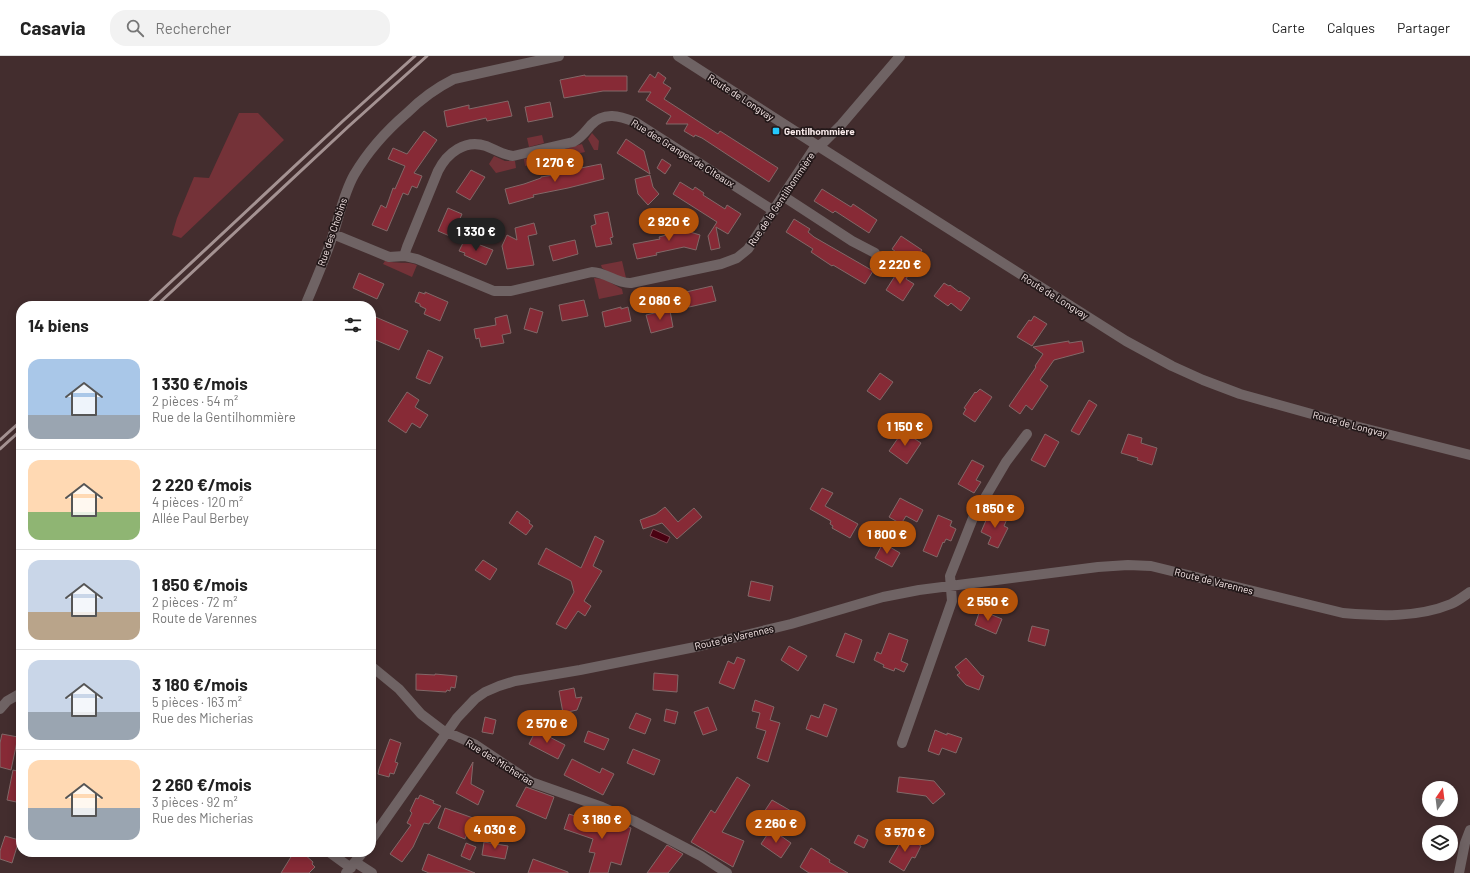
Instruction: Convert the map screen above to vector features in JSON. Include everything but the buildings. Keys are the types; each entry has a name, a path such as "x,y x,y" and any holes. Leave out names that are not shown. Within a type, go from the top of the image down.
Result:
{"street":[{"name":"Rue des Chobins","path":"307,301 333,234 344,197 354,176 363,160 398,120 441,85 461,77 537,62 554,56"},
{"name":"Route de Longvay","path":"678,56 1126,341 1172,366 1240,394 1351,425 1470,455"},
{"name":"Rue de la Gentilhommière","path":"333,234 389,257 404,256 417,259 494,291 511,291 592,272 603,274 625,284 721,264 738,258 748,250 813,150 824,142 840,125 900,56"},
{"name":"Rue des Granges de Citeaux","path":"404,256 438,171 444,160 456,149 472,144 479,144 513,156 573,142 581,137 598,119 605,116 618,116 635,122 774,211"},
{"path":"784,196 852,241 875,253"},
{"path":"902,743 952,601 952,585 950,576 973,518 1006,462 1027,434"},
{"name":"Route de Varennes","path":"376,833 457,718 475,699 485,692 515,681 580,670 700,646 791,624 883,597 952,585 1098,567 1128,565 1151,566 1343,613 1376,616 1428,612 1453,603 1470,592"},
{"name":"Rue des Micherias","path":"376,670 399,689 421,714 442,730 474,744 531,782 602,807 634,821 670,839 727,873"},
{"path":"0,709 7,701 16,696"},
{"path":"1458,873 1465,843 1470,830"},
{"path":"336,857 350,868 372,873"},
{"path":"350,868 359,857"}],"shaded area":[{"path":"239,113 258,113 284,140 181,238 172,235 177,218 194,177 209,178"},
{"path":"592,133 599,141 598,150 594,150 588,139"},
{"path":"542,135 544,143 529,147 527,138"},
{"path":"582,144 585,152 559,158 558,151"},
{"path":"550,152 552,160 525,166 524,159"},
{"path":"494,156 505,161 515,161 516,168 496,173 489,164"},
{"path":"385,261 417,265 412,277 383,264"},
{"path":"622,261 626,278 615,276 602,268 601,265"},
{"path":"594,278 604,279 622,289 623,294 599,299"},
{"path":"653,529 670,537 667,543 650,536"}],"railway":[{"path":"150,301 344,120 415,56"},
{"path":"161,301 349,126 427,56"},
{"path":"0,440 16,426"},
{"path":"0,449 16,435"}],"place":[{"name":"Gentilhommière","path":"776,131"}]}
